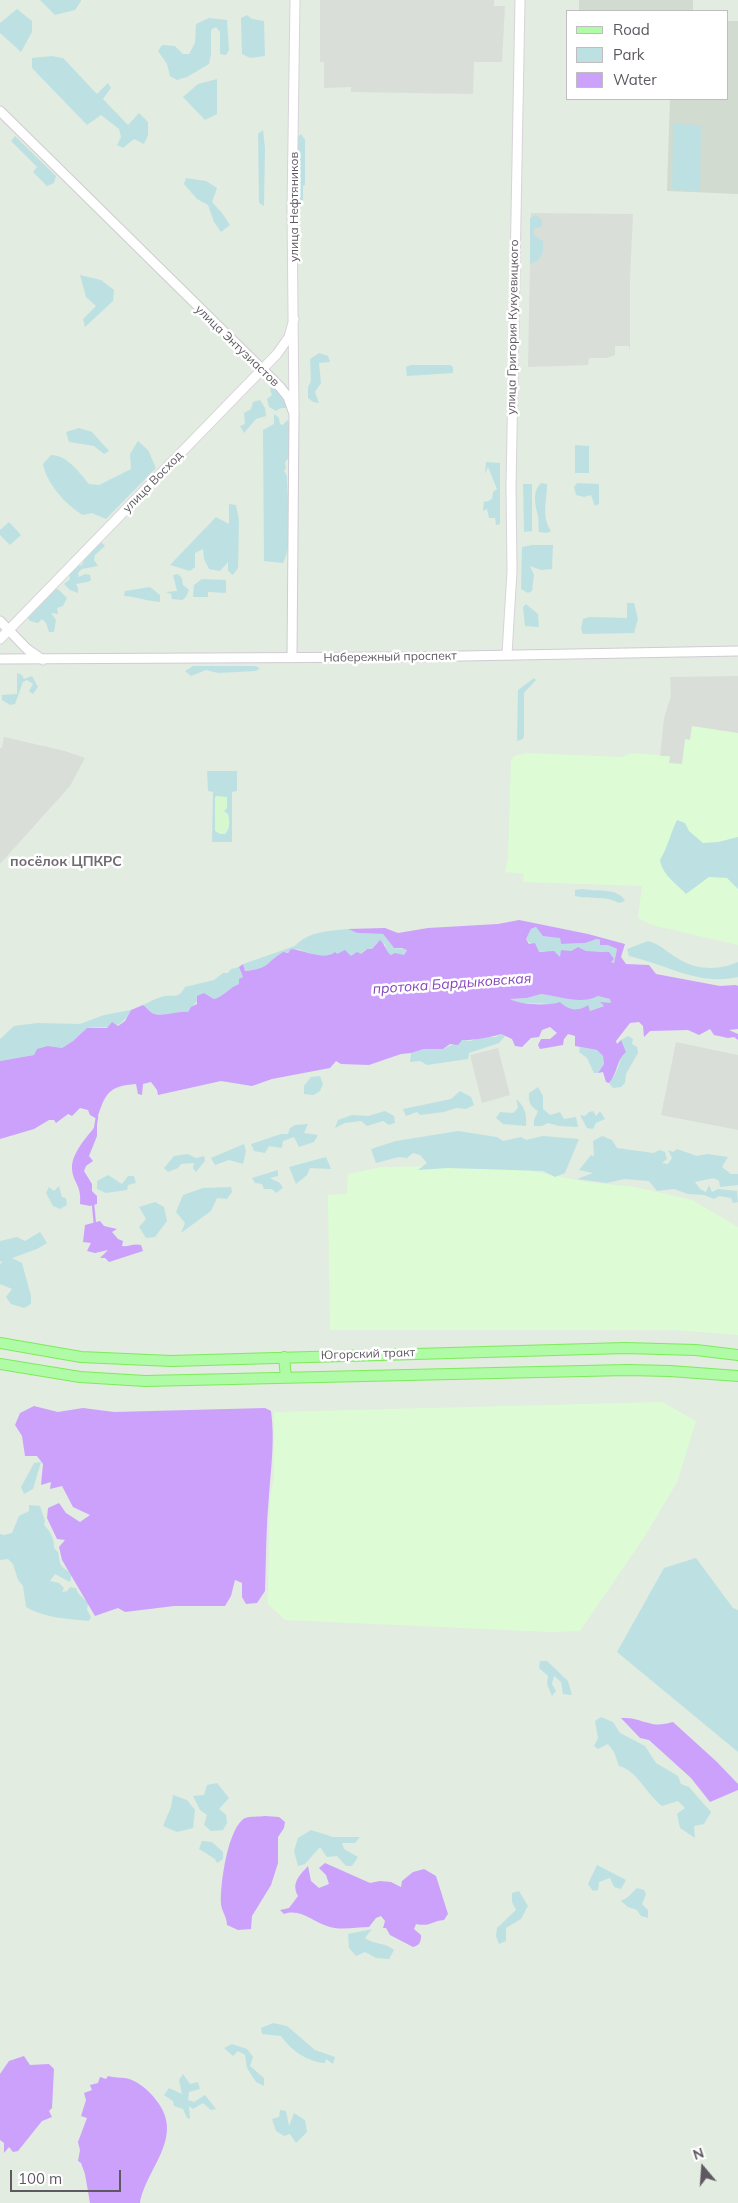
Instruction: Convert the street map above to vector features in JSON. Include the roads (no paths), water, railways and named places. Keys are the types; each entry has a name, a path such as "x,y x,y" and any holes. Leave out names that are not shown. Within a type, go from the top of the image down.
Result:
{"main road":[{"name":"Югорский тракт","path":"0,1343 81,1356 137,1361 625,1348 696,1350 738,1354"},
{"path":"284,1357 286,1378"},
{"name":"Югорский тракт","path":"0,1364 80,1377 145,1381 627,1370 738,1376"}],"street":[{"name":"улица Нефтяников","path":"294,414 292,210 296,0"},
{"name":"улица Григория Кукуевицкого","path":"507,654 511,579 511,478 520,0"},
{"name":"улица Энтузиастов","path":"0,111 288,397 294,414 292,658"},
{"name":"улица Восход","path":"0,639 284,347 290,337 294,319"},
{"path":"0,621 27,649 43,660"},
{"name":"Набережный проспект","path":"0,659 292,658 738,650"}],"water":[{"name":"протока Бардыковская","path":"519,920 588,934 625,944 621,957 626,964 649,965 656,974 720,986 736,985 738,986 738,1029 729,1030 738,1034 738,1040 734,1037 728,1038 714,1035 710,1029 699,1035 688,1030 650,1031 644,1037 643,1026 639,1022 630,1023 616,1041 617,1044 621,1040 626,1052 620,1059 609,1083 606,1082 603,1072 598,1073 604,1064 603,1056 597,1050 575,1046 575,1036 568,1034 564,1039 563,1045 540,1049 538,1045 541,1039 550,1039 557,1033 550,1027 542,1030 539,1037 531,1038 522,1047 515,1046 512,1039 501,1034 462,1040 458,1045 450,1044 443,1049 424,1049 401,1054 369,1065 341,1064 336,1061 330,1068 272,1079 252,1086 221,1081 158,1095 151,1082 143,1084 142,1095 138,1094 136,1084 127,1085 113,1089 105,1097 97,1119 90,1115 88,1110 80,1108 72,1116 68,1114 56,1123 54,1120 49,1120 34,1129 0,1139 0,1061 34,1055 37,1049 48,1046 62,1048 87,1028 107,1028 112,1022 118,1026 125,1021 131,1010 143,1005 155,1014 188,1012 191,1007 197,1004 197,996 204,993 214,999 239,984 239,979 243,977 239,967 243,964 245,971 263,967 283,952 288,953 291,949 320,955 335,952 337,954 345,950 351,956 357,952 361,954 367,949 372,949 380,940 391,955 395,953 404,955 407,950 394,948 383,934 357,933 348,929 385,928 398,933 428,928 498,924","holes":["536,927 543,936 560,938 561,944 600,940 600,945 608,945 617,949 614,963 611,962 614,959 609,952 586,951 578,947 571,951 561,950 560,957 554,951 539,952 535,943 529,944 526,939 531,929","541,994 578,1000 592,999 598,996 610,999 611,1003 600,1002 604,1006 590,1011 588,1005 581,1009 573,1009 566,1007 560,1002 535,1004 520,1003 510,999 527,998"]},
{"path":"97,1124 97,1136 89,1156 93,1161 86,1166 84,1171 92,1184 92,1191 97,1196 97,1204 90,1206 80,1204 80,1192 73,1174 72,1163 81,1145"},
{"path":"100,1221 104,1226 117,1229 112,1232 118,1239 123,1241 122,1246 141,1245 143,1251 109,1262 105,1258 100,1258 108,1250 95,1253 87,1251 91,1243 83,1242 85,1225"},
{"path":"34,1406 58,1412 83,1408 114,1412 265,1408 271,1411 273,1443 267,1519 265,1591 257,1603 246,1604 242,1597 242,1583 235,1580 231,1596 225,1606 174,1606 125,1612 118,1608 95,1616 62,1560 59,1547 65,1540 57,1539 47,1518 48,1508 59,1503 66,1513 80,1522 90,1515 73,1507 62,1486 50,1489 51,1482 41,1485 43,1464 37,1456 25,1456 22,1436 15,1425 20,1413"},
{"path":"621,1718 655,1724 673,1722 717,1762 738,1784 738,1790 710,1802 691,1778 649,1740 640,1738"},
{"path":"247,1817 279,1817 285,1822 284,1828 278,1837 278,1863 271,1885 252,1916 251,1929 238,1930 227,1925 221,1906 226,1857 239,1823"},
{"path":"325,1863 370,1883 380,1881 391,1882 401,1887 402,1881 413,1872 424,1869 436,1876 448,1914 444,1920 425,1925 416,1924 414,1929 421,1935 421,1940 419,1944 413,1947 390,1935 386,1928 383,1928 385,1921 381,1916 376,1918 369,1927 343,1929 327,1926 301,1914 284,1914 280,1910 289,1908 298,1896 295,1887 296,1883 299,1876 308,1866 311,1881 319,1888 329,1884 326,1875 319,1868"},
{"path":"24,2056 30,2065 49,2064 54,2069 52,2108 49,2111 52,2117 42,2121 18,2151 13,2152 9,2147 4,2153 4,2143 0,2140 0,2074 9,2061"},
{"path":"108,2076 127,2079 141,2085 157,2101 165,2117 167,2129 165,2142 140,2203 90,2203 85,2174 81,2163 78,2161 80,2150 78,2142 87,2118 81,2116 86,2100 84,2093 92,2090 90,2085 98,2083 100,2077 106,2079"}],"waterway":[{"path":"95,1129 97,1117"},
{"path":"93,1204 95,1225"}],"district":[{"name":"посёлок ЦПКРС","path":"66,862"}]}
